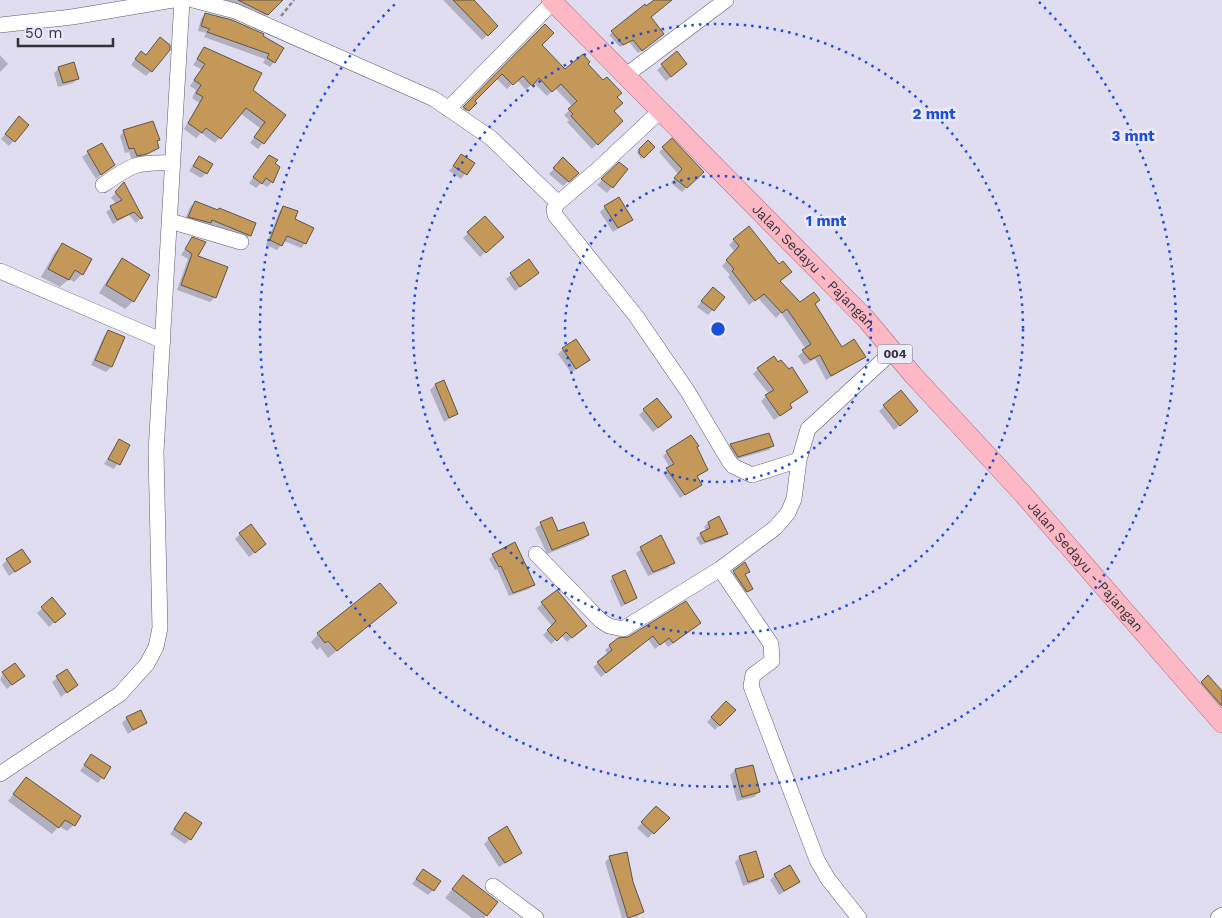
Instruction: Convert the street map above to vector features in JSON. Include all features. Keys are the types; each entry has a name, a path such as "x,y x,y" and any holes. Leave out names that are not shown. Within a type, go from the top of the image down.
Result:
{"main road":[{"name":"Jalan Sedayu - Pajangan","path":"552,1 659,112 866,319 1023,494 1222,723"}],"street":[{"path":"0,25 63,18 173,0"},
{"path":"0,774 120,694 147,664 156,647 160,628 156,452 182,0"},
{"path":"193,0 235,10 412,88 448,109 491,138 558,203"},
{"path":"626,76 726,0"},
{"path":"448,109 552,1"},
{"path":"659,112 597,170 558,203 554,209 555,215 636,316 688,392 718,446 734,466 752,475 799,460"},
{"path":"103,185 128,167 138,163 173,163"},
{"path":"170,221 242,242"},
{"path":"0,271 163,341"},
{"path":"536,554 601,621 616,629 623,629 720,569 769,534 788,513 794,499 799,460 806,433 812,424 893,351"},
{"path":"720,569 770,644 772,661 753,675 751,686 817,860 828,879 859,918"},
{"path":"493,886 536,918"},
{"path":"1218,918 1222,915"}],"path":[{"path":"273,27 294,0"}],"building":[{"path":"238,0 283,0 268,15"},
{"path":"453,0 474,0 498,26 488,36"},
{"path":"654,0 672,0 651,17 664,34 642,51 633,40 623,45 611,31 645,4 646,6"},
{"path":"205,13 232,20 264,34 263,36 284,48 275,63 267,58 269,54 207,32 210,29 201,26"},
{"path":"545,24 554,33 542,45 565,69 583,54 590,62 588,64 603,80 607,77 622,93 617,97 623,103 614,111 623,121 598,145 571,116 573,114 568,109 577,101 561,84 552,92 539,78 532,86 523,76 513,85 502,74 475,101 477,103 469,111 463,107"},
{"path":"160,37 170,45 170,50 152,72 135,59 141,51 146,55"},
{"path":"204,47 262,73 253,90 286,115 264,144 254,137 265,122 246,108 221,139 206,128 202,133 188,123 203,97 196,93 201,85 194,80 205,64 197,59"},
{"path":"677,51 687,64 671,77 661,64"},
{"path":"74,62 79,79 63,83 58,67"},
{"path":"19,116 29,125 15,142 5,134"},
{"path":"153,121 160,140 157,141 159,148 147,154 137,156 134,148 129,149 123,130"},
{"path":"672,138 704,172 687,188 674,178 682,169 662,147"},
{"path":"648,140 655,147 644,158 639,153 639,149"},
{"path":"102,143 115,165 101,175 87,151"},
{"path":"461,154 475,163 467,175 453,166"},
{"path":"269,155 278,160 275,163 280,167 273,183 266,178 262,184 253,177"},
{"path":"199,156 213,164 207,174 193,166"},
{"path":"563,157 579,173 569,182 553,168"},
{"path":"619,162 628,169 613,188 601,179"},
{"path":"124,182 143,218 141,219 134,212 117,220 110,206 122,200 115,192"},
{"path":"619,197 633,220 618,228 604,206"},
{"path":"195,201 218,210 219,208 256,223 251,236 212,220 211,223 188,217"},
{"path":"283,206 298,211 295,219 314,228 306,244 287,236 282,246 270,240"},
{"path":"485,216 504,237 486,253 467,232"},
{"path":"749,226 779,264 783,261 792,272 780,281 800,302 814,292 820,300 815,304 842,347 854,339 866,357 831,376 820,355 810,360 802,350 811,344 787,309 782,313 764,294 755,301 726,260 739,246 733,239"},
{"path":"192,237 206,242 198,256 228,267 216,298 181,285 192,254 185,249"},
{"path":"62,243 92,259 83,275 75,270 69,280 48,269"},
{"path":"122,258 150,275 134,302 106,285"},
{"path":"529,259 539,273 520,287 510,273"},
{"path":"713,287 725,297 714,311 701,301"},
{"path":"108,330 125,337 112,367 95,360"},
{"path":"576,339 590,360 576,369 562,348"},
{"path":"774,356 778,362 781,360 789,369 792,367 808,392 790,404 792,408 780,416 765,395 774,390 757,368"},
{"path":"444,380 458,414 449,418 435,384"},
{"path":"901,390 918,411 900,426 883,405"},
{"path":"657,398 672,417 658,428 643,409"},
{"path":"769,433 774,446 738,457 730,444"},
{"path":"691,435 699,446 697,447 708,470 697,476 702,485 685,495 666,468 674,464 666,451"},
{"path":"119,439 130,445 120,465 108,459"},
{"path":"719,516 728,534 705,542 700,533 710,528 708,522"},
{"path":"552,517 558,531 584,522 589,535 552,550 540,522"},
{"path":"251,524 266,544 255,553 239,533"},
{"path":"661,535 675,563 653,572 640,547"},
{"path":"515,542 535,585 513,593 501,566 499,567 492,554"},
{"path":"22,549 31,562 15,572 6,559"},
{"path":"745,562 750,572 745,574 753,589 747,592 733,571"},
{"path":"625,570 637,598 625,604 612,576"},
{"path":"380,583 397,603 337,651 328,641 325,643 317,633"},
{"path":"557,590 587,626 572,638 566,632 557,641 547,630 556,621 541,602"},
{"path":"52,597 66,614 55,623 41,607"},
{"path":"686,601 701,623 673,643 669,638 660,645 653,636 606,673 597,662 612,650 609,645 618,638 628,637"},
{"path":"15,663 25,676 12,685 2,672"},
{"path":"67,669 78,685 67,693 56,676"},
{"path":"1208,675 1222,691 1222,706 1201,682"},
{"path":"726,701 736,710 720,726 711,717"},
{"path":"141,710 147,723 133,730 126,717"},
{"path":"91,754 111,767 104,779 84,765"},
{"path":"753,765 760,792 742,797 735,769"},
{"path":"26,777 81,816 75,826 65,820 59,828 13,794"},
{"path":"656,806 670,818 654,834 641,822"},
{"path":"185,812 202,823 191,840 174,829"},
{"path":"507,826 522,853 505,863 488,838"},
{"path":"756,851 764,877 748,882 739,856"},
{"path":"627,852 633,882 644,912 628,918 609,856"},
{"path":"790,865 800,882 784,891 774,874"},
{"path":"423,869 441,881 434,891 416,879"},
{"path":"463,875 498,902 487,916 452,889"}]}
